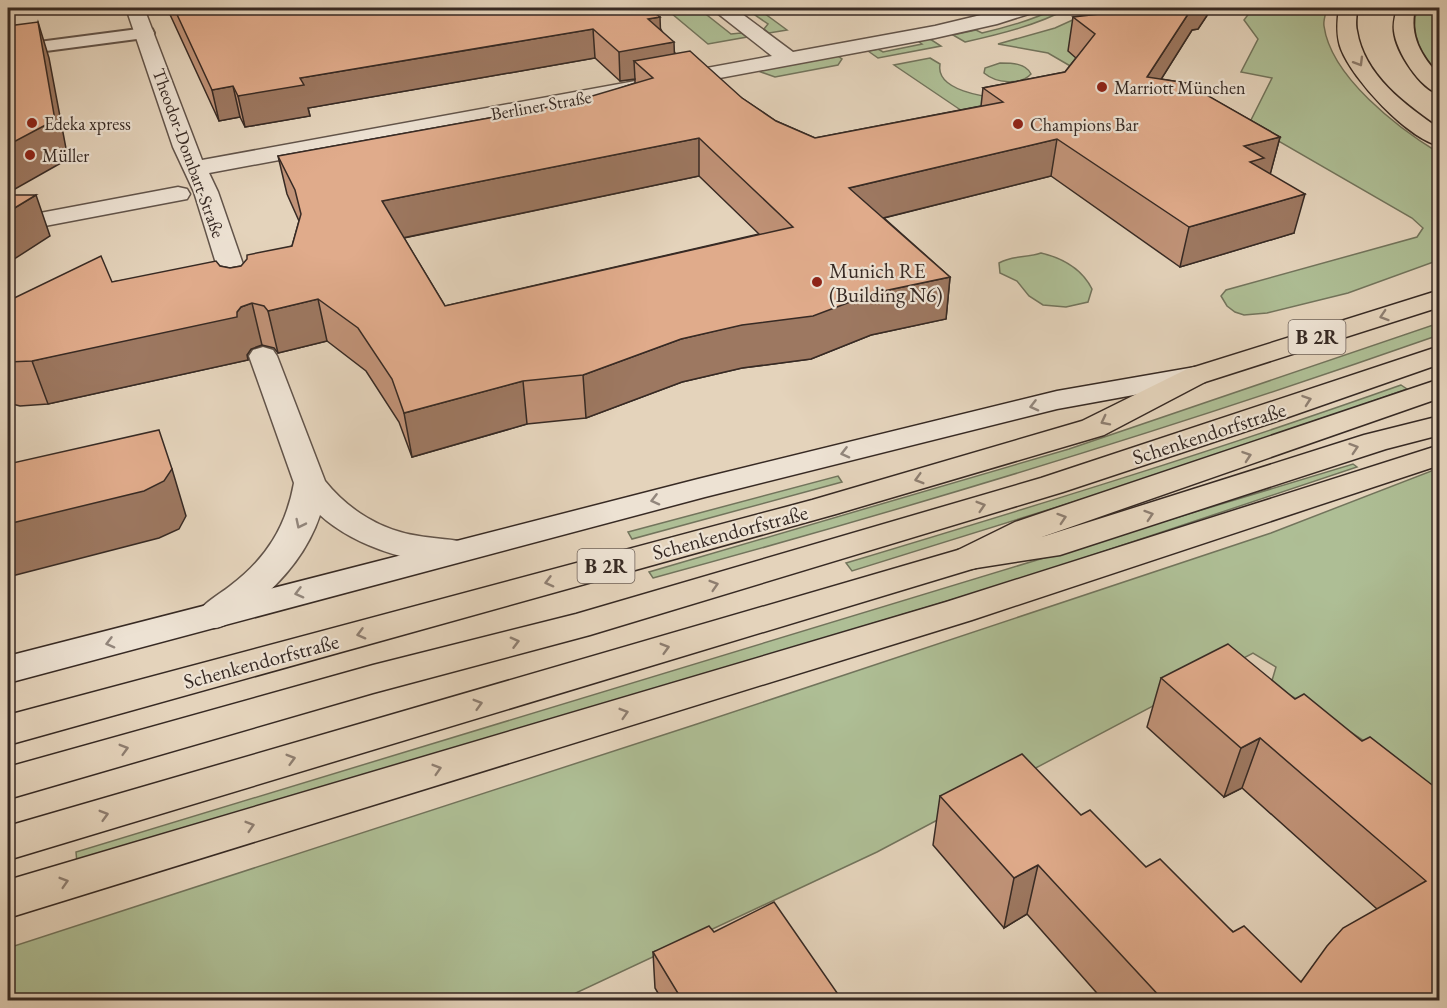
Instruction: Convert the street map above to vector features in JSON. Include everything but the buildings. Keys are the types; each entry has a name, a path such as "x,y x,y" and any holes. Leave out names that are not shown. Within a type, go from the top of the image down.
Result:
{"highway":[{"path":"1348,8 1345,32 1349,45 1365,72 1376,87 1403,113 1440,139"},
{"path":"1406,8 1402,25 1407,46 1440,88"},
{"name":"Schenkendorfstraße","path":"8,730 824,507 1093,428 1194,376 1440,298"},
{"name":"Schenkendorfstraße","path":"8,783 373,679 577,626 1052,485 1440,354"},
{"path":"970,558 1027,530 1440,388"},
{"path":"8,843 970,558 1048,547 1363,446 1440,425"},
{"path":"8,899 970,607 1440,454"}],"street":[{"name":"Theodor-Dombart-Straße","path":"135,8 146,33 184,147 206,192 241,299"},
{"path":"723,8 789,59"},
{"name":"Berliner Straße","path":"194,169 935,32 990,20 1028,8"},
{"path":"8,226 178,194"},
{"path":"263,356 310,483 320,498 333,510 376,536 417,549 457,551"},
{"path":"8,670 457,551 1057,400 1194,376"},
{"path":"213,616 250,590 278,561 304,517 310,483"}],"lane":[{"path":"8,51 146,33"}],"green space":[{"path":"665,8 698,8 731,34 741,33 747,37 708,44"},
{"path":"745,8 757,8 787,30 769,33 764,29 768,24"},
{"path":"1057,8 1069,8 1032,24 978,39 965,42 953,35 976,30 982,33 1030,20"},
{"path":"1099,8 1106,8 1125,20 1072,67 1048,53 998,44 1055,28"},
{"path":"1253,8 1327,8 1324,24 1329,45 1339,64 1353,82 1386,115 1439,153 1439,260 1348,293 1267,313 1244,315 1227,306 1221,296 1226,290 1417,237 1423,228 1412,218 1249,124 1272,78 1241,72 1258,39 1244,20"},
{"path":"1418,8 1439,8 1439,76 1423,53 1416,36 1415,18"},
{"path":"930,39 941,46 878,58 868,51 878,49 883,52 922,44 918,41"},
{"path":"838,56 842,59 838,65 775,77 758,71"},
{"path":"930,58 940,64 945,81 953,86 963,91 1004,99 968,115 894,65"},
{"path":"1000,63 1022,66 1031,74 1021,80 1008,82 984,73 985,68"},
{"path":"1041,253 1064,261 1083,276 1092,289 1088,302 1066,307 1043,305 1029,296 1017,281 1000,273 999,263 1004,260"},
{"path":"1439,323 1439,335 1342,369 1048,464 653,578 649,572 1069,449"},
{"path":"1401,385 1407,389 1198,463 852,571 846,563 1125,477"},
{"path":"1353,464 1357,467 1027,577 77,863 76,852"},
{"path":"1439,468 1439,796 1379,751 1271,684 1276,667 1253,653 877,852 561,1000 8,1000 8,948 697,724 1271,533"},
{"path":"838,476 842,482 632,539 628,532"}],"place":[{"name":"Marriott München","path":"1102,87"},
{"name":"Edeka xpress","path":"32,123"},
{"name":"Champions Bar","path":"1018,124"},
{"name":"Müller","path":"30,155"},
{"name":"Munich RE (Building N6)","path":"817,282"}]}
